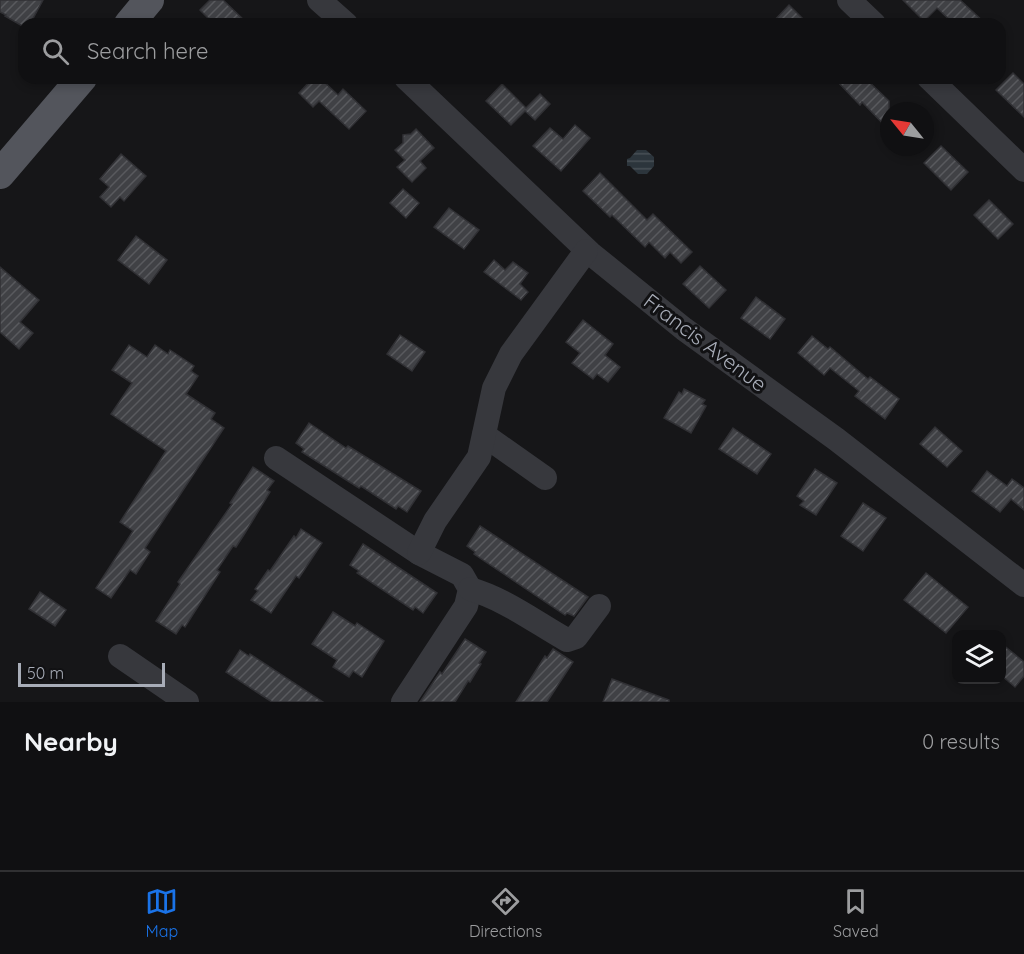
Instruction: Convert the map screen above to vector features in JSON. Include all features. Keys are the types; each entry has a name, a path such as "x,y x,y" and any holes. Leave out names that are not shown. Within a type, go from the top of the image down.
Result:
{"main road":[{"path":"134,18 149,0"},
{"path":"0,174 77,84"}],"street":[{"path":"319,0 339,18"},
{"path":"849,0 868,18"},
{"name":"Francis Avenue","path":"412,84 586,251 684,329 836,439 1024,585"},
{"path":"935,84 1024,170"},
{"path":"419,553 435,520 479,457 494,388 511,354 586,251"},
{"path":"484,435 545,478"},
{"path":"276,458 419,553 462,575 470,589 466,606 403,702"},
{"path":"470,589 487,594 509,605 567,640 576,637 598,606"},
{"path":"120,656 187,702"}],"shaded area":[{"path":"637,150 646,150 654,157 654,166 647,174 638,174 627,166 627,159"}],"building":[{"path":"0,0 43,0 33,18 18,18 18,24 0,12"},
{"path":"210,0 223,0 242,18 208,18 200,10"},
{"path":"903,0 960,0 980,18 948,18 937,8 927,18 921,18"},
{"path":"789,5 802,18 777,18"},
{"path":"1013,73 1024,84 1024,117 996,90 1002,84 1006,84 1006,80"},
{"path":"307,84 326,84 338,95 343,89 366,111 349,129 319,101 313,107 299,93"},
{"path":"502,84 526,108 540,94 550,104 535,120 525,111 511,125 486,101"},
{"path":"840,84 871,84 889,101 880,102 880,121 862,102 860,105"},
{"path":"575,125 590,138 561,171 533,146 550,128 563,139"},
{"path":"416,129 434,148 420,161 426,168 412,182 397,167 405,160 395,150 403,143 403,135 411,134"},
{"path":"941,146 968,172 951,190 924,163 934,156"},
{"path":"121,154 146,176 124,201 120,197 111,207 100,197 109,187 100,179"},
{"path":"600,173 647,220 653,214 692,252 681,263 670,252 665,258 649,242 645,247 612,215 610,217 583,191"},
{"path":"403,189 419,203 406,218 390,203"},
{"path":"989,200 1013,224 998,239 974,215"},
{"path":"449,208 479,230 464,249 434,227"},
{"path":"136,236 167,260 149,284 118,260"},
{"path":"494,260 505,270 513,262 528,273 520,284 528,292 521,300 484,272"},
{"path":"700,266 726,290 709,308 683,284"},
{"path":"0,267 39,300 20,322 33,333 19,349 0,332"},
{"path":"756,297 785,319 770,339 741,318"},
{"path":"583,320 613,344 605,355 620,367 608,382 597,374 593,379 572,363 580,353 566,342"},
{"path":"400,335 425,352 412,371 387,354"},
{"path":"812,336 828,349 830,347 868,379 870,377 899,399 885,419 855,396 859,391 830,368 824,375 798,353"},
{"path":"129,345 147,357 155,345 168,354 170,350 194,366 191,371 198,376 186,394 215,413 211,419 224,428 145,548 150,552 136,574 130,570 111,598 96,588 133,531 120,522 166,451 111,414 132,383 112,370"},
{"path":"684,389 705,400 702,404 706,406 691,433 664,418 679,392 682,394"},
{"path":"309,423 346,448 348,446 421,491 407,512 398,506 396,509 361,486 359,488 302,452 304,449 296,443"},
{"path":"935,427 962,451 947,467 920,444"},
{"path":"733,428 771,454 757,474 719,449"},
{"path":"253,467 274,481 267,490 270,492 236,547 233,546 217,570 220,572 185,627 182,625 176,634 156,621 180,584 178,582 232,504 230,503"},
{"path":"815,469 837,483 816,515 800,505 804,501 797,496"},
{"path":"987,471 1007,486 1012,479 1024,488 1024,510 1011,499 1000,512 972,491"},
{"path":"863,503 886,518 863,551 841,536"},
{"path":"480,526 588,597 574,616 567,613 565,615 474,554 475,552 467,546"},
{"path":"301,529 322,543 299,578 296,576 271,613 251,600 258,591 255,589 268,570 270,571"},
{"path":"363,544 437,593 423,613 415,607 413,610 357,573 359,571 350,565"},
{"path":"926,573 968,607 946,633 904,600"},
{"path":"40,592 66,610 55,626 29,609"},
{"path":"333,612 355,626 357,623 384,641 362,677 353,671 349,677 333,667 337,660 312,644"},
{"path":"465,639 486,652 470,682 468,681 455,702 420,702 440,672 442,674"},
{"path":"1006,647 1024,662 1024,676 1015,687 1006,679"},
{"path":"553,649 573,662 547,702 516,702 545,656 547,658"},
{"path":"240,650 249,656 250,654 323,702 272,702 226,672"},
{"path":"612,679 669,700 669,702 603,702"}]}
